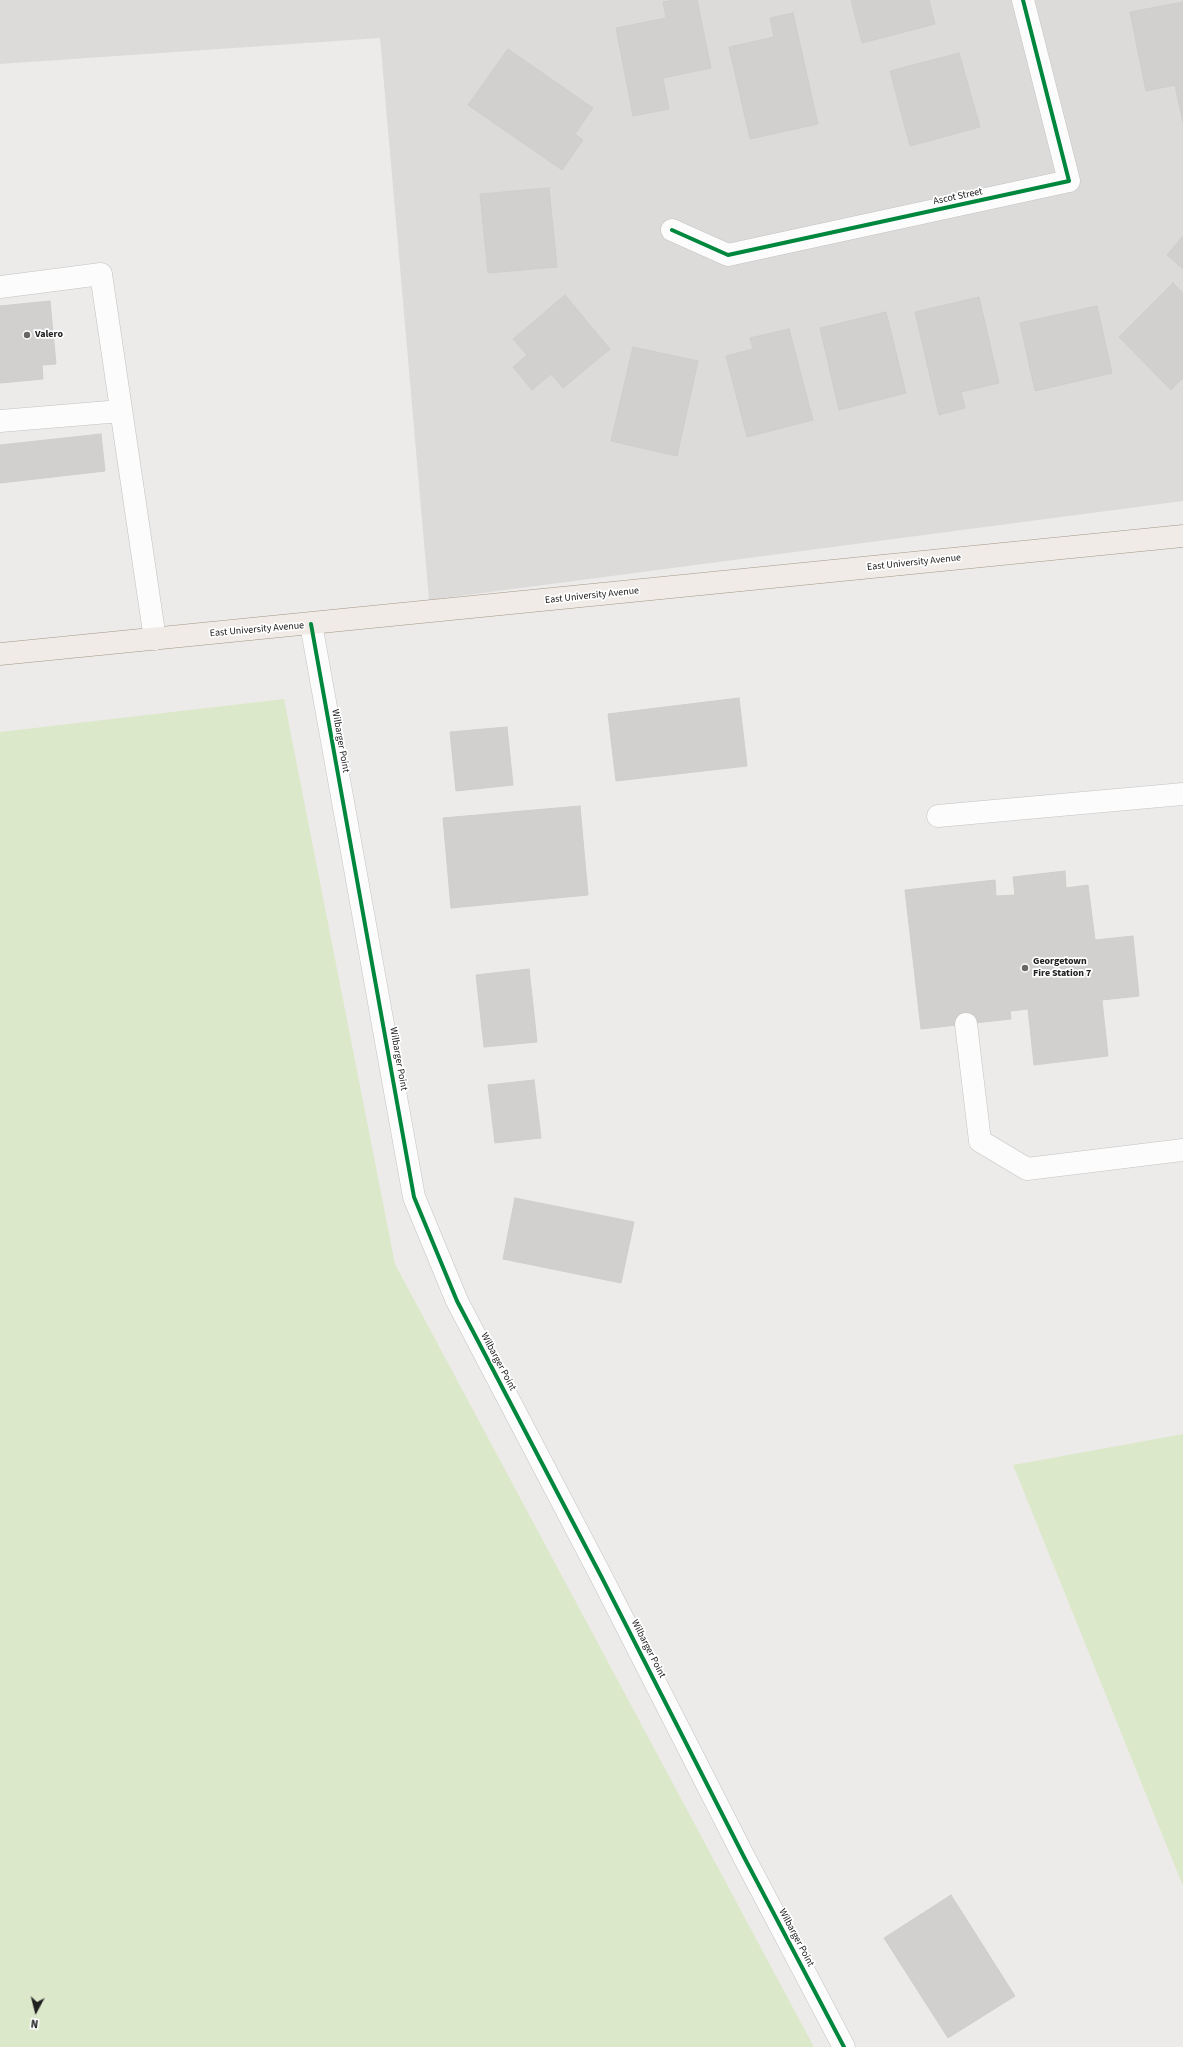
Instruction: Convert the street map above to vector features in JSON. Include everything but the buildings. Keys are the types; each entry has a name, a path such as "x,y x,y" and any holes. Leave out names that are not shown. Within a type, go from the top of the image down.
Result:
{"main road":[{"name":"East University Avenue","path":"0,654 1183,536"}],"street":[{"name":"Ascot Street","path":"672,230 728,255 1069,181 1023,0"},
{"path":"0,287 101,274 155,639"},
{"path":"0,421 122,411"},
{"name":"Wilbarger Point","path":"311,624 414,1197 457,1301 601,1576 744,1857 844,2047"},
{"path":"938,816 1183,794"},
{"path":"966,1024 980,1141 1027,1169 1183,1150"}],"shaded area":[{"path":"0,0 1183,0 1183,501 429,600 380,38 0,64"}],"green space":[{"path":"284,699 395,1264 814,2047 0,2047 0,732"},
{"path":"1183,1434 1183,1886 1013,1465"}],"cycle path":[{"path":"672,230 728,255 1069,181 1023,0"},
{"path":"311,624 414,1197 457,1301 601,1576 744,1857 844,2047"}],"place":[{"name":"Valero","path":"27,335"},
{"name":"Georgetown Fire Station 7","path":"1025,968"}]}
